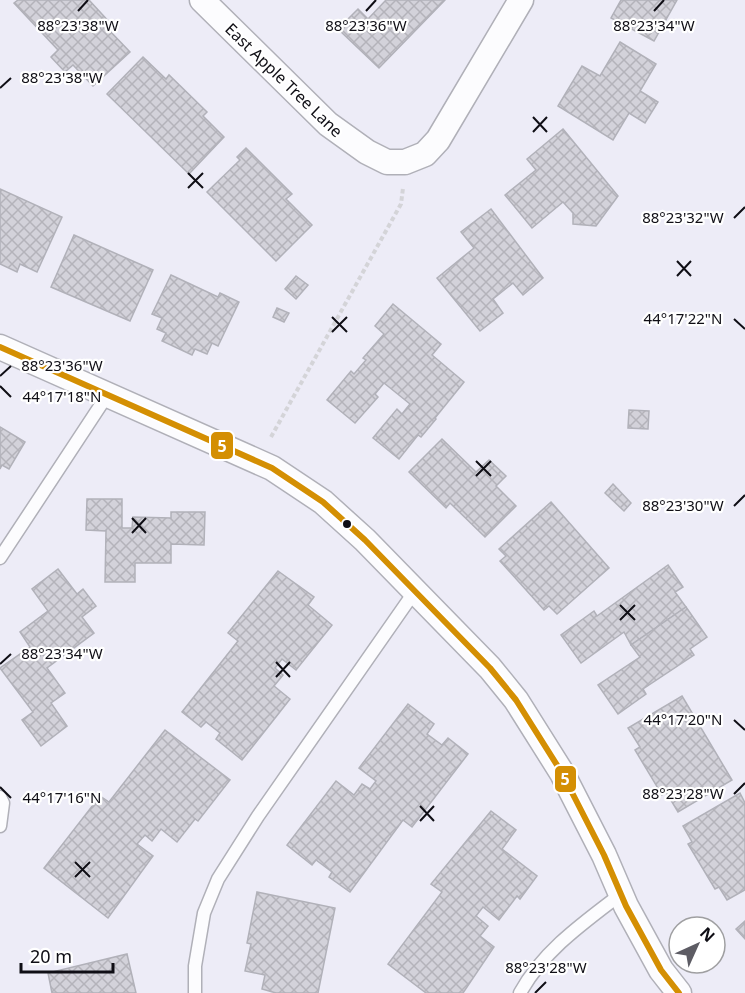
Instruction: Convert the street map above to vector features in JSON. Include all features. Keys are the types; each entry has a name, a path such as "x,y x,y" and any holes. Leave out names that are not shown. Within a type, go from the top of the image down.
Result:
{"street":[{"name":"East Apple Tree Lane","path":"202,0 346,139 387,162 405,162"},
{"path":"405,162 425,154 438,141 521,0"},
{"path":"0,347 258,462 323,502 415,591 490,668 516,700 562,773 604,855 621,894 662,970 679,993"}],"lane":[{"path":"0,558 108,394"},
{"path":"195,993 195,966 204,913 218,879 258,816 415,591"},
{"path":"0,797 3,803 0,826"},
{"path":"520,993 538,965 559,943 621,894"}],"path":[{"path":"258,462 401,204 405,162"}],"building":[{"path":"18,0 89,0 112,25 108,29 130,52 93,86 73,65 65,72 51,57 58,50 14,3"},
{"path":"386,0 445,0 379,68 338,29 358,9 368,19"},
{"path":"621,0 677,0 654,41 611,18"},
{"path":"620,42 656,64 640,91 658,102 645,123 629,113 613,140 558,106 582,66 600,76"},
{"path":"143,57 166,79 169,75 207,112 203,116 224,137 189,174 107,94"},
{"path":"563,129 618,196 596,226 573,224 573,213 563,202 532,228 505,195 536,170 527,159"},
{"path":"246,148 292,194 286,199 312,225 276,261 207,192 240,160 237,157"},
{"path":"0,189 62,217 37,272 20,264 17,272 0,264"},
{"path":"491,209 543,278 523,295 513,283 493,299 503,313 480,331 437,278 474,248 461,232"},
{"path":"74,235 153,270 130,321 51,287"},
{"path":"171,275 218,297 220,293 239,302 218,346 212,343 207,354 195,349 192,355 162,341 166,333 157,329 162,318 152,314"},
{"path":"296,276 308,285 296,299 285,289"},
{"path":"393,304 441,344 432,355 464,382 421,437 418,435 399,459 373,438 397,409 402,414 410,404 384,383 375,394 378,397 355,423 327,400 351,371 354,374 366,360 363,358 384,334 375,326"},
{"path":"277,308 289,313 284,322 273,317"},
{"path":"629,410 649,411 648,429 628,428"},
{"path":"0,427 25,442 9,469 2,465 0,469"},
{"path":"442,439 476,472 489,460 506,476 496,486 516,506 485,537 450,503 446,508 409,472"},
{"path":"613,484 631,503 624,511 605,493"},
{"path":"87,499 122,499 122,528 132,528 133,517 171,518 171,512 205,512 204,545 171,544 171,563 135,563 135,582 105,582 106,531 86,530"},
{"path":"551,502 609,568 557,614 549,606 544,610 500,561 506,556 499,549"},
{"path":"668,565 683,587 675,592 686,607 631,645 624,632 581,663 561,635 594,611 597,616"},
{"path":"58,569 77,594 83,589 96,606 82,617 94,633 47,668 65,693 51,703 67,726 41,746 22,720 33,712 0,668 30,647 20,632 48,611 32,589"},
{"path":"278,571 314,597 308,605 332,625 296,670 282,659 275,668 283,675 274,686 290,699 242,760 216,739 220,733 206,722 201,727 182,712 238,641 228,633"},
{"path":"686,607 707,637 690,649 694,655 643,689 646,694 618,714 598,685 640,657 631,645"},
{"path":"682,696 732,780 678,812 666,792 662,795 635,750 640,747 628,728"},
{"path":"408,704 434,724 427,734 442,745 448,738 468,754 412,827 403,820 350,892 329,877 332,872 316,860 312,865 287,845 336,781 354,795 362,784 370,789 376,781 359,768"},
{"path":"165,730 230,780 198,821 195,819 177,842 161,829 152,841 145,835 137,844 153,856 108,918 44,868 100,796 109,802"},
{"path":"740,793 745,803 745,890 727,900 719,887 715,889 688,844 692,842 683,826"},
{"path":"491,811 516,830 502,849 537,876 520,899 517,896 499,920 483,907 476,916 488,926 480,936 494,947 463,993 426,993 388,964 442,892 431,884"},
{"path":"257,892 335,908 318,993 276,993 262,989 265,975 245,971 251,944 247,943"},
{"path":"745,921 745,939 736,929"},
{"path":"127,954 136,993 52,993 48,973"}],"transit line":[{"name":"5","path":"0,347 272,468 323,502 365,540 490,668 516,700 562,773 604,855 626,906 661,970 679,993"}]}
